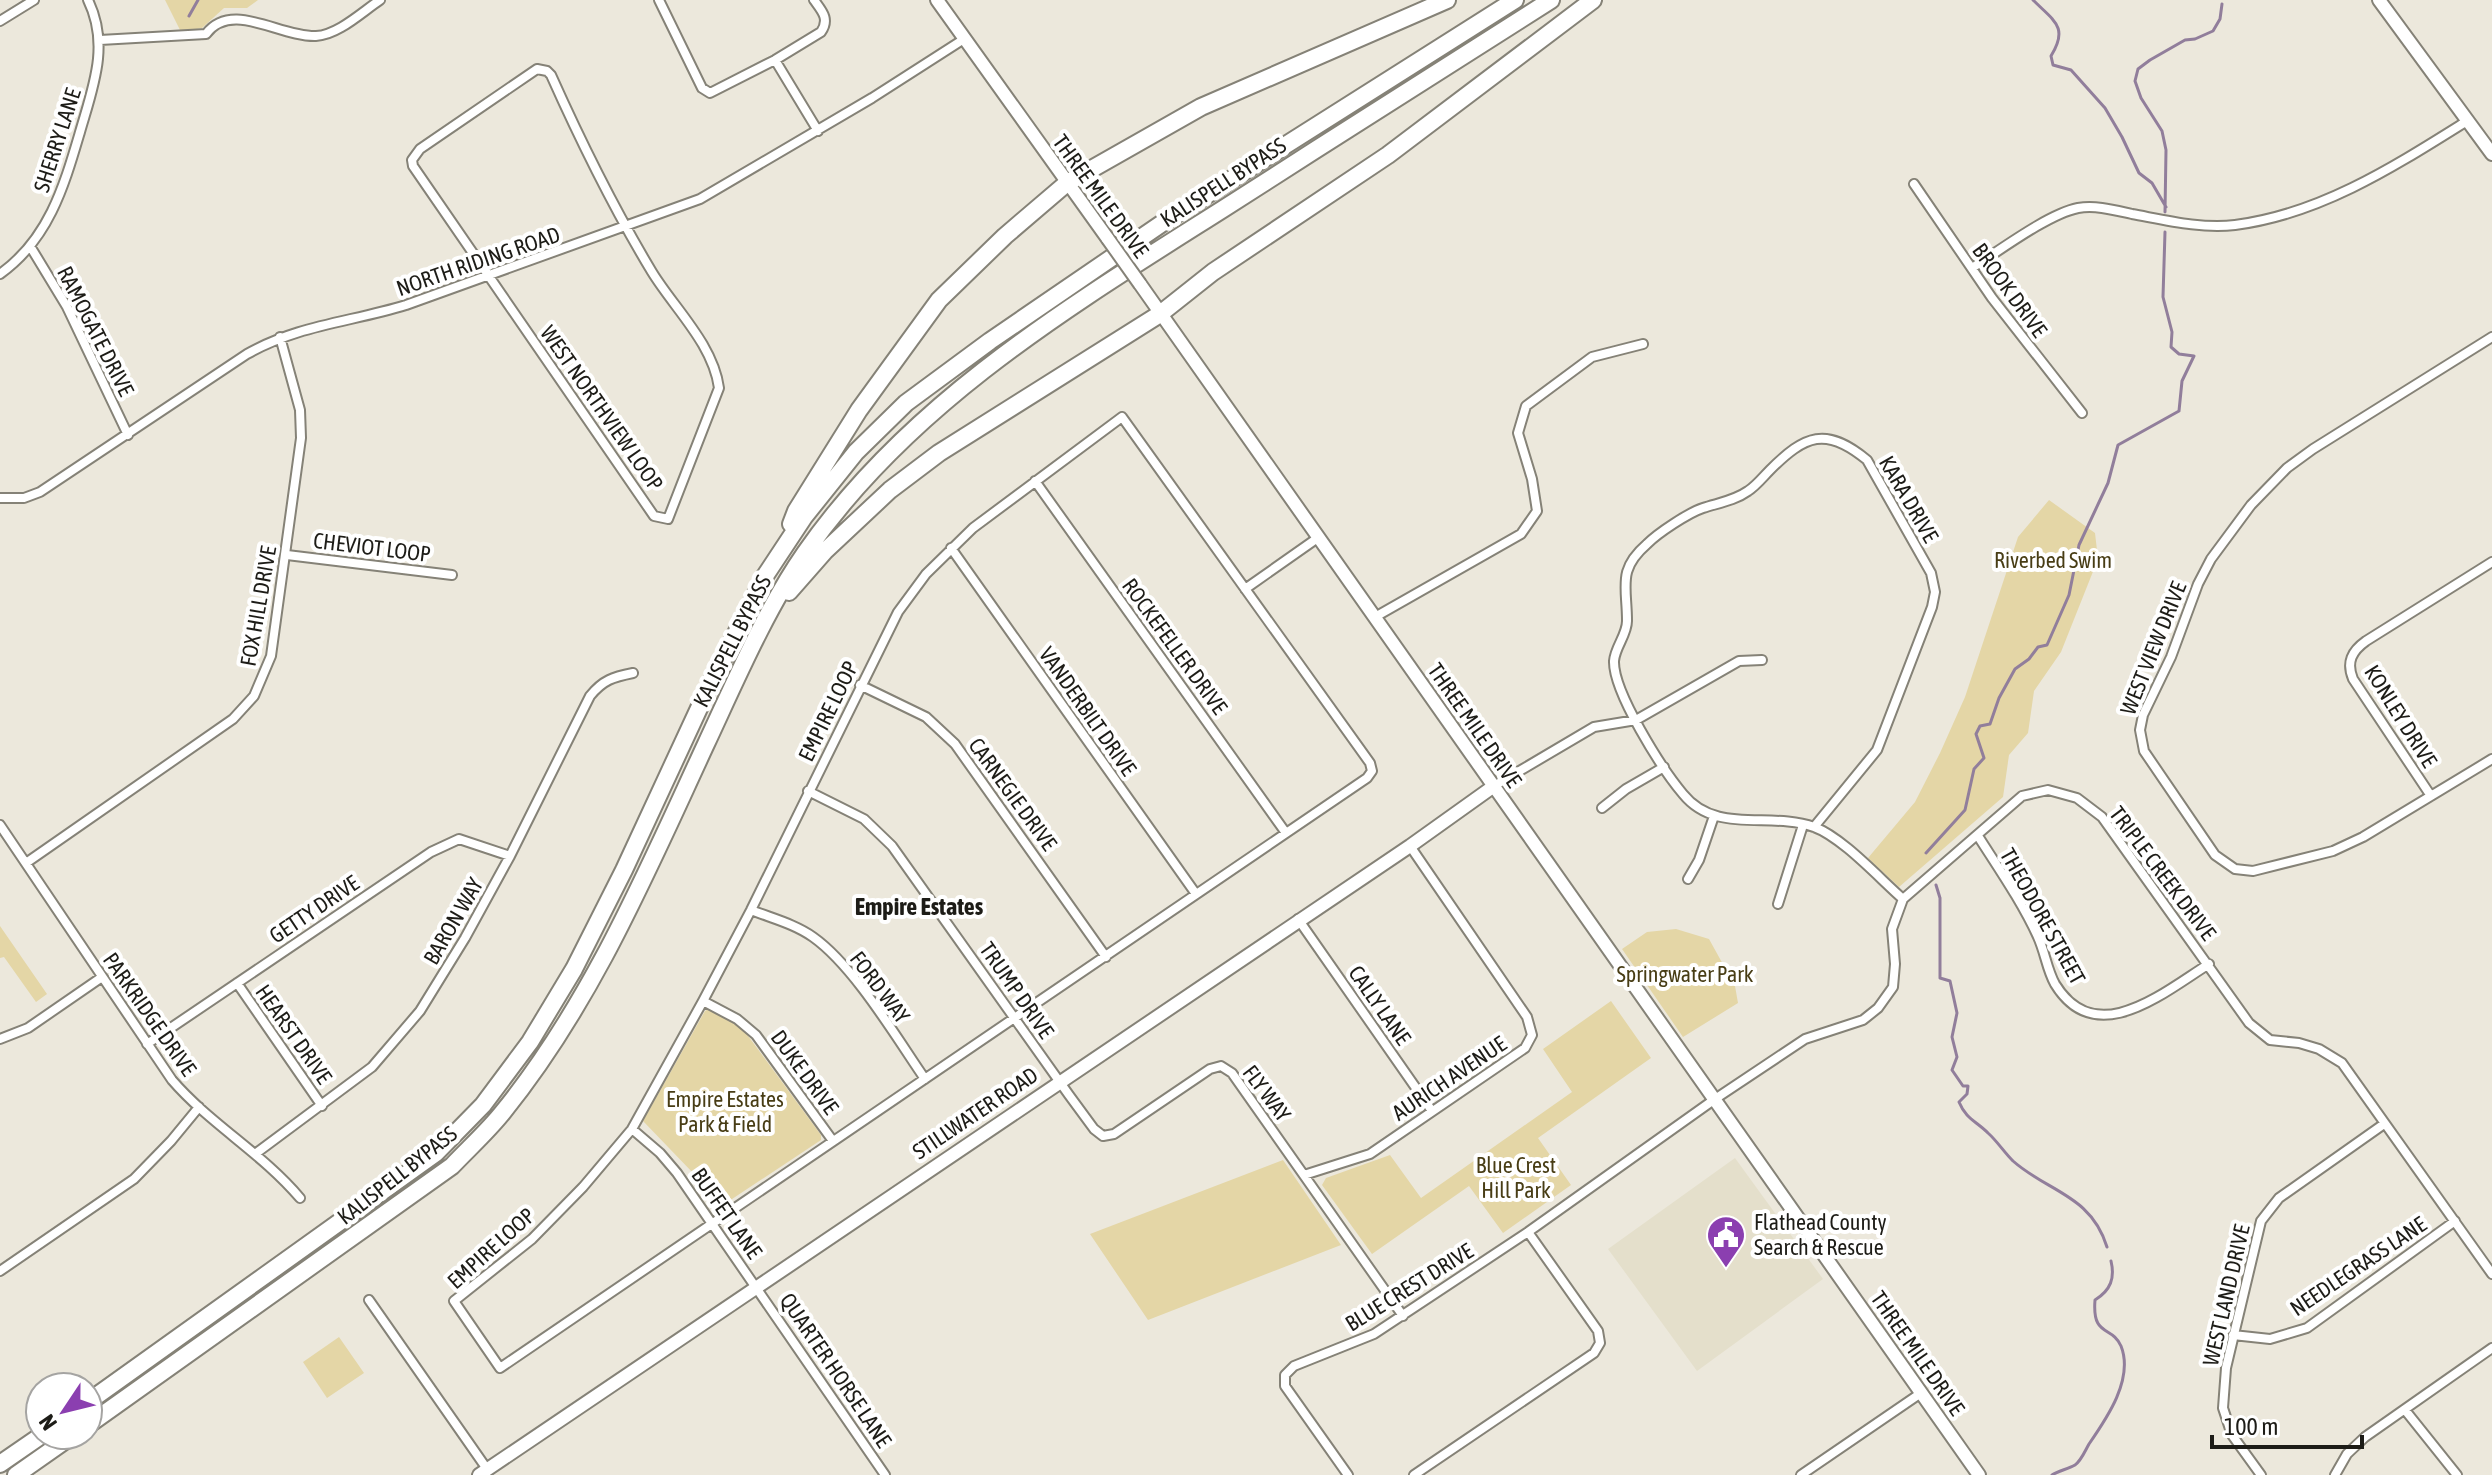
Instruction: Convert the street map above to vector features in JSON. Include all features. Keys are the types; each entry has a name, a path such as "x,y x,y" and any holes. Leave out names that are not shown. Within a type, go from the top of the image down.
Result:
{"highway":[{"path":"783,548 796,511 826,460 939,300 1005,236 1067,183 1201,107 1447,0"},
{"name":"KALISPELL BYPASS","path":"104,1391 436,1153 483,1105 530,1042 574,969 765,576 856,452 906,403 944,374 1164,222 1515,0"},
{"name":"KALISPELL BYPASS","path":"104,1414 452,1166 501,1115 550,1050 595,975 786,582 826,523 895,445 957,390 1002,356 1172,241 1551,0"},
{"path":"770,615 825,551 902,481 939,453 1160,314 1213,272 1388,155 1593,0"},
{"path":"0,1464 24,1447"},
{"path":"16,1475 50,1451"}],"main road":[{"name":"THREE MILE DRIVE","path":"937,0 1979,1475"},
{"path":"2379,0 2492,154"},
{"name":"STILLWATER ROAD","path":"483,1472 1410,846 1494,786"}],"street":[{"path":"0,21 34,0"},
{"name":"SHERRY LANE","path":"0,274 30,246 48,220 64,187 100,55 96,20 88,0"},
{"path":"100,40 206,34 213,20 241,11 313,36 330,33 380,0"},
{"path":"659,0 702,88 710,93 821,32 826,18 814,0"},
{"name":"NORTH RIDING ROAD","path":"0,498 24,498 40,492 247,354 280,337 317,325 379,314 700,199 818,131 964,39"},
{"path":"775,60 818,131"},
{"path":"489,277 415,172 412,160 420,149 537,69 551,75 628,227"},
{"path":"1972,268 2058,215 2077,208 2099,207 2214,226 2236,225 2285,214 2342,193 2467,121"},
{"name":"BROOK DRIVE","path":"1914,184 2043,367 2082,413"},
{"name":"WEST NORTHVIEW LOOP","path":"489,277 654,516 668,519 719,388 717,374 707,353 653,274 628,227"},
{"name":"RAMOGATE DRIVE","path":"30,246 67,307 128,435"},
{"name":"FOX HILL DRIVE","path":"26,863 215,732 248,704 265,677 271,656 300,460 301,419 280,337"},
{"name":"WEST VIEW DRIVE","path":"2431,796 2363,837 2333,851 2262,870 2235,869 2215,855 2158,772 2142,743 2140,722 2171,657 2198,584 2211,559 2226,536 2271,483 2313,449 2492,337"},
{"path":"1375,617 1521,534 1537,511 1532,479 1518,433 1526,406 1592,357 1643,344"},
{"name":"EMPIRE LOOP","path":"1122,417 1370,763 1372,771 1367,778 1106,957 500,1368 454,1301 532,1239 583,1187 632,1129 751,910 898,612 926,574 951,548 973,528 1122,417"},
{"name":"KARA DRIVE","path":"1636,720 1617,682 1614,658 1627,625 1624,580 1630,561 1648,542 1699,509 1729,501 1750,490 1791,449 1810,440 1829,438 1851,447 1867,460 1931,573 1935,592 1877,750 1814,827"},
{"name":"ROCKEFELLER DRIVE","path":"1035,481 1286,833"},
{"path":"1245,589 1319,537"},
{"name":"VANDERBILT DRIVE","path":"951,548 1196,894"},
{"name":"CHEVIOT LOOP","path":"287,555 452,575"},
{"name":"KONLEY DRIVE","path":"2492,562 2366,641 2352,654 2349,662 2353,679 2431,796 2492,759"},
{"path":"1494,786 1594,727 1636,720 1739,661 1762,660"},
{"name":"BARON WAY","path":"255,1154 372,1067 420,1011 510,856 590,696 600,683 633,673"},
{"name":"CARNEGIE DRIVE","path":"860,685 926,717 955,744 1106,957"},
{"path":"1636,720 1683,795 1698,809 1714,816 1814,827 1832,837 1903,899 1892,929 1893,987 1878,1008 1863,1020 1805,1039 1715,1099"},
{"path":"1602,808 1626,789 1664,767"},
{"name":"TRIPLE CREEK DRIVE","path":"1903,899 2022,796 2048,790 2077,798 2102,817 2249,1023 2270,1040 2319,1049 2342,1063 2492,1274"},
{"name":"TRUMP DRIVE","path":"808,791 864,819 892,846 1059,1081"},
{"path":"1688,879 1699,860 1714,816"},
{"name":"PARKRIDGE DRIVE","path":"0,825 172,1080 300,1198"},
{"path":"1778,904 1803,825"},
{"name":"THEODORE STREET","path":"1978,836 2039,939 2054,983 2070,1002 2094,1014 2113,1015 2137,1009 2209,964"},
{"name":"GETTY DRIVE","path":"147,1044 431,852 459,839 510,856"},
{"name":"AURICH AVENUE","path":"1304,1175 1370,1154 1525,1048 1532,1035 1527,1017 1410,846"},
{"name":"FORD WAY","path":"751,910 813,937 843,965 925,1079"},
{"name":"CALLY LANE","path":"1298,919 1432,1111"},
{"path":"0,1039 28,1028 102,977"},
{"name":"HEARST DRIVE","path":"237,983 322,1106"},
{"name":"DUKE DRIVE","path":"703,1001 737,1019 756,1035 833,1141"},
{"name":"FLY WAY","path":"1059,1081 1094,1129 1103,1136 1114,1134 1210,1069 1221,1066 1232,1073 1403,1316"},
{"name":"BLUE CREST DRIVE","path":"1348,1475 1285,1386 1285,1375 1294,1366 1353,1344 1403,1316 1528,1232 1715,1099"},
{"path":"0,1271 134,1179 162,1152 199,1107"},
{"name":"WEST LAND DRIVE","path":"2261,1475 2232,1435 2223,1408 2226,1368 2261,1221 2279,1198 2384,1124"},
{"name":"BUFFET LANE","path":"632,1129 669,1163 757,1286"},
{"name":"NEEDLEGRASS LANE","path":"2233,1335 2270,1339 2307,1328 2455,1221"},
{"path":"1414,1475 1594,1353 1600,1343 1598,1331 1528,1232"},
{"name":"QUARTER HORSE LANE","path":"757,1286 885,1475"},
{"path":"369,1300 483,1472"},
{"path":"2335,1475 2347,1454 2365,1437 2492,1348"},
{"path":"1801,1475 1921,1393"},
{"path":"2405,1410 2457,1475"}],"shaded area":[{"path":"1735,1158 1823,1279 1697,1371 1608,1249"}],"green space":[{"path":"165,0 258,0 247,8 224,8 202,28 181,32"},
{"name":"Riverbed Swim","path":"2049,500 2095,533 2098,559 2061,652 2034,691 2028,733 2009,755 2003,797 1899,887 1868,858 1915,802 1940,753 1965,697 2018,537"},
{"path":"0,926 47,994 36,1002 4,957 0,958"},
{"name":"Springwater Park","path":"1676,929 1709,939 1735,986 1738,1003 1683,1037 1622,949 1647,932"},
{"name":"Blue Crest Hill Park","path":"1611,1001 1651,1058 1538,1138 1571,1185 1503,1233 1469,1186 1372,1254 1322,1185 1326,1178 1390,1155 1421,1198 1572,1092 1543,1049"},
{"name":"Empire Estates Park & Field","path":"709,1009 743,1029 821,1135 821,1140 717,1209 694,1174 643,1121 705,1011"},
{"path":"1283,1160 1341,1245 1148,1320 1090,1234"},
{"path":"339,1337 364,1373 327,1398 303,1362"}],"waterway":[{"path":"189,16 198,0"},
{"path":"2033,0 2053,19 2059,31 2051,56 2053,65 2071,70 2105,108 2139,173 2152,183 2166,207"},
{"path":"2165,212 2166,150 2162,131 2141,98 2135,81 2138,69 2185,40 2213,31 2220,19 2222,4"},
{"path":"1926,853 1965,810 1974,769 1984,758 1976,734 1980,726 1990,724 1999,698 2015,669 2029,659 2038,647 2047,645 2069,595 2079,545 2108,483 2118,445 2179,411 2182,381 2194,356 2179,354 2171,347 2172,332 2163,297 2165,232"},
{"path":"1936,885 1940,898 1940,978 1950,981 1957,1013 1952,1037 1957,1057 1952,1070 1963,1086 1968,1086 1967,1094 1959,1102 1968,1116 2013,1161 2079,1205 2100,1230 2107,1247"},
{"path":"2052,1475 2079,1461 2117,1398 2121,1385 2124,1372 2121,1346 2113,1335 2100,1326 2095,1312 2095,1300 2110,1283 2111,1261"}],"place":[{"name":"Flathead County Search & Rescue","path":"1726,1269"}],"district":[{"name":"Empire Estates","path":"919,907"}]}
